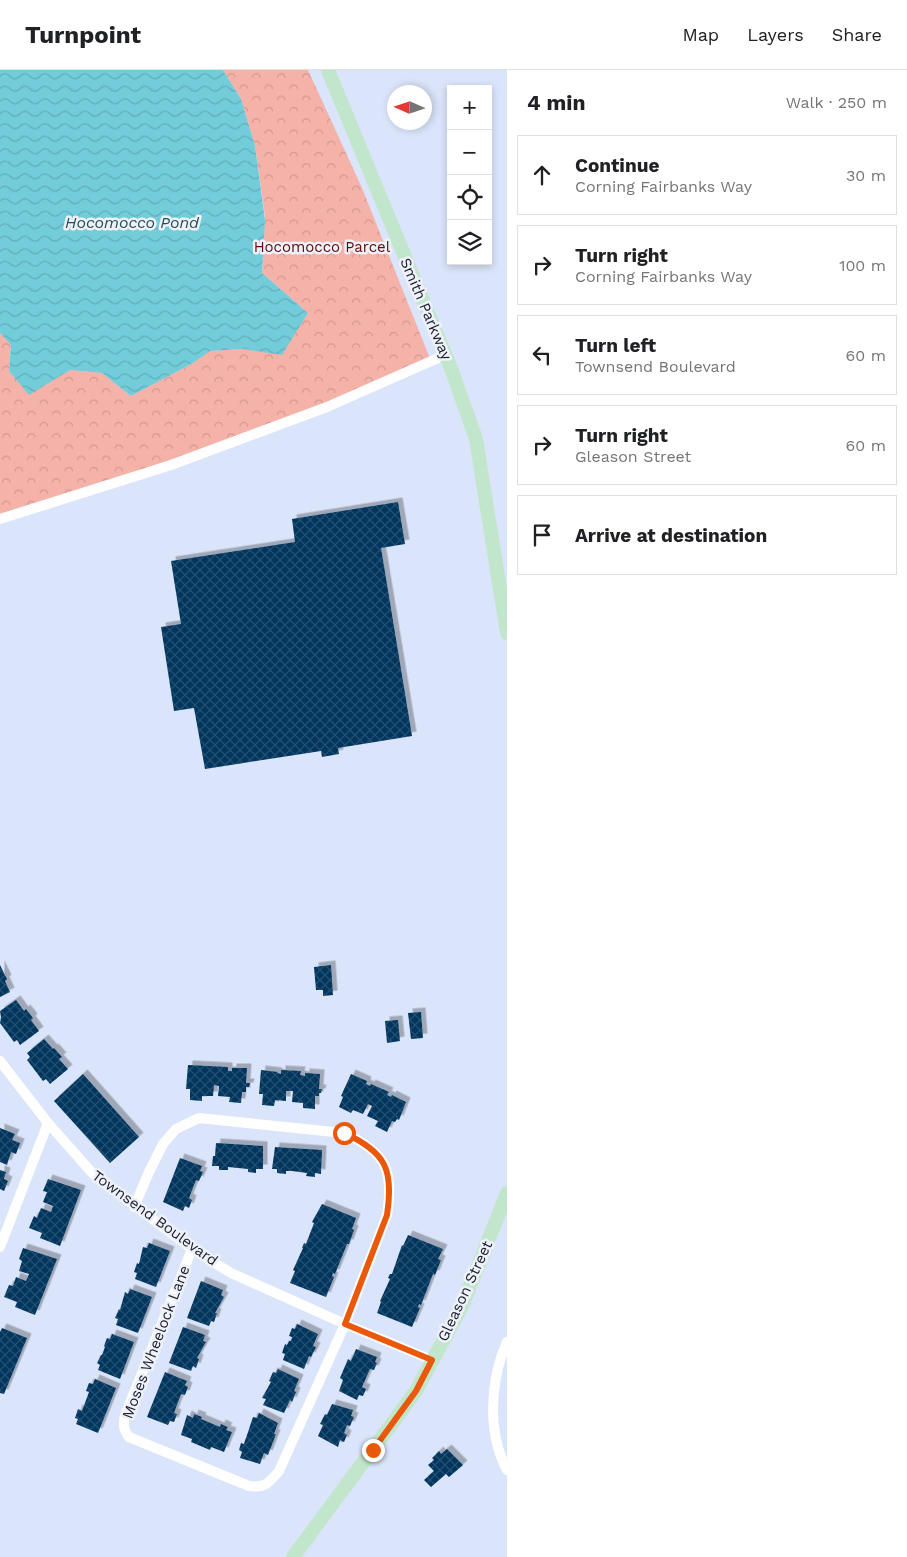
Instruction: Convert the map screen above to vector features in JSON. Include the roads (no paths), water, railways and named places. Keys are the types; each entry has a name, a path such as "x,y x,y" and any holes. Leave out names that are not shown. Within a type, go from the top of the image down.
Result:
{"street":[{"name":"Smith Parkway","path":"328,70 464,402 476,439 507,633"},
{"path":"0,519 171,466 327,408 445,355"},
{"name":"Townsend Boulevard","path":"0,1061 48,1124 94,1175 192,1249 230,1273 432,1360"},
{"path":"134,1207 163,1144 176,1129 199,1118 344,1133 362,1141 383,1160 389,1177 389,1200 387,1215 345,1324"},
{"path":"0,1247 48,1124"},
{"name":"Gleason Street","path":"293,1557 416,1391 462,1304 507,1193"},
{"name":"Moses Wheelock Lane","path":"192,1249 125,1415 124,1431 129,1437 249,1486 260,1487 269,1482 279,1472 345,1324"},
{"path":"507,1342 499,1369 494,1415 498,1447 507,1470"}],"water":[{"name":"Hocomocco Pond","path":"0,70 223,70 241,99 255,146 265,220 262,273 308,313 282,355 243,349 210,351 193,363 131,396 102,373 70,370 29,395 9,371 11,345 0,333"}],"park label":[{"name":"Hocomocco Parcel","path":"322,247"}]}
